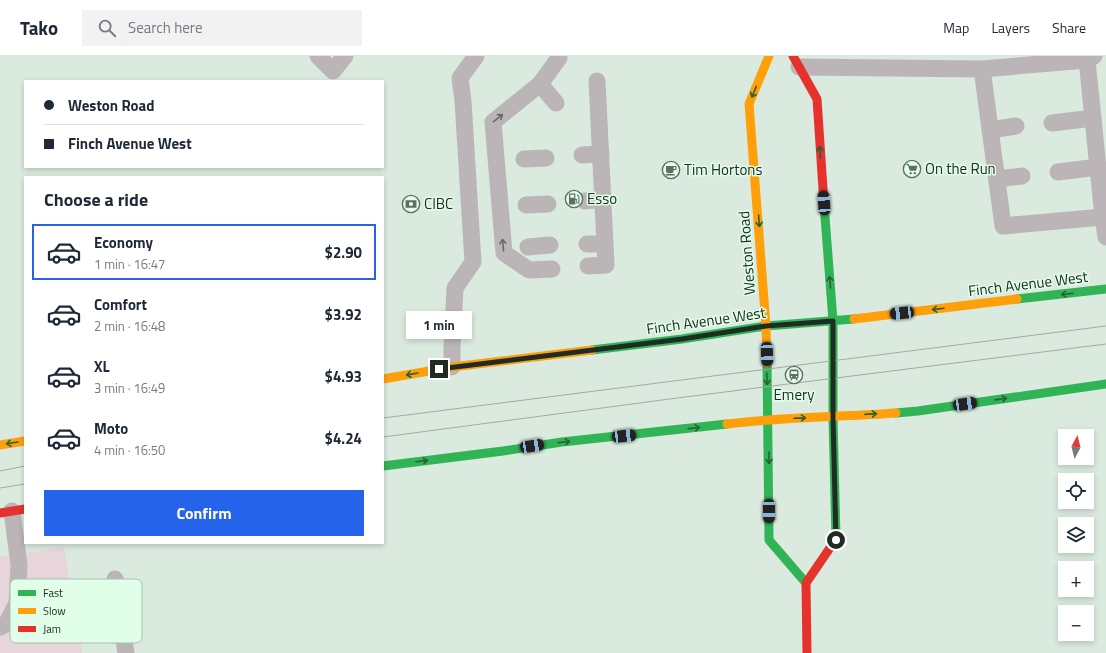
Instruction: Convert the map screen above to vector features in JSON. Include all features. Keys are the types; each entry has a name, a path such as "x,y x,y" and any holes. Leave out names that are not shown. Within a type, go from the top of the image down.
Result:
{"main road":[{"name":"Weston Road","path":"769,56 750,104 766,326 769,540 806,583"},
{"path":"796,62 817,99 827,255 833,321 833,417 836,540 806,583 807,653"},
{"name":"Finch Avenue West","path":"384,379 452,367 682,339 766,326 833,321 1106,289"},
{"path":"384,466 562,442 768,419 833,417 918,411 1106,384"},
{"path":"0,445 24,442"}],"lane":[{"path":"318,56 333,70 345,56"},
{"path":"452,367 454,288 473,262 463,101 460,78 476,56"},
{"path":"552,269 529,270 504,253 493,122 540,84 559,58"},
{"path":"796,62 897,62 982,69 1090,58 1093,118 1106,237"},
{"path":"982,69 1003,226 1103,217"},
{"path":"588,266 606,265 597,81"},
{"path":"540,84 556,103"},
{"path":"1052,123 1093,118"},
{"path":"990,130 1016,126"},
{"path":"582,155 601,154"},
{"path":"524,159 546,158"},
{"path":"1058,172 1098,167"},
{"path":"997,180 1022,176"},
{"path":"585,201 603,199"},
{"path":"526,205 548,204"},
{"path":"587,244 605,244"},
{"path":"528,247 550,245"},
{"path":"12,511 19,565 18,579"},
{"path":"0,627 7,623 10,617"},
{"path":"125,643 126,653"}],"shaded area":[{"path":"64,547 69,579 10,579 10,643 80,643 82,653 0,653 0,557"}],"tram line":[{"path":"384,418 1106,326"},
{"path":"384,437 1106,344"},
{"path":"0,471 24,466"},
{"path":"0,488 24,484"}],"traffic: fast":[{"path":"824,204 833,321 833,417 836,539"},
{"path":"1017,299 1106,289"},
{"path":"592,350 682,339 766,326 854,319"},
{"path":"767,363 769,540 806,583"},
{"path":"896,413 1106,384"},
{"path":"384,466 562,442 727,424"}],"traffic: slow":[{"path":"767,363 766,326 749,104 769,56"},
{"path":"854,319 1017,299"},
{"path":"384,379 452,367 592,350"},
{"path":"727,424 790,418 896,413"},
{"path":"0,445 24,441"}],"traffic: jam":[{"path":"793,56 817,99 824,204"},
{"path":"0,513 24,509"},
{"path":"807,653 806,583 836,539"}],"place":[{"name":"On the Run","path":"912,169"},
{"name":"Tim Hortons","path":"671,170"},
{"name":"Esso","path":"574,199"},
{"name":"CIBC","path":"411,204"},
{"name":"Emery","path":"794,375"}],"route":[{"path":"439,369 682,339 766,326 833,321 833,417 836,540"}]}
